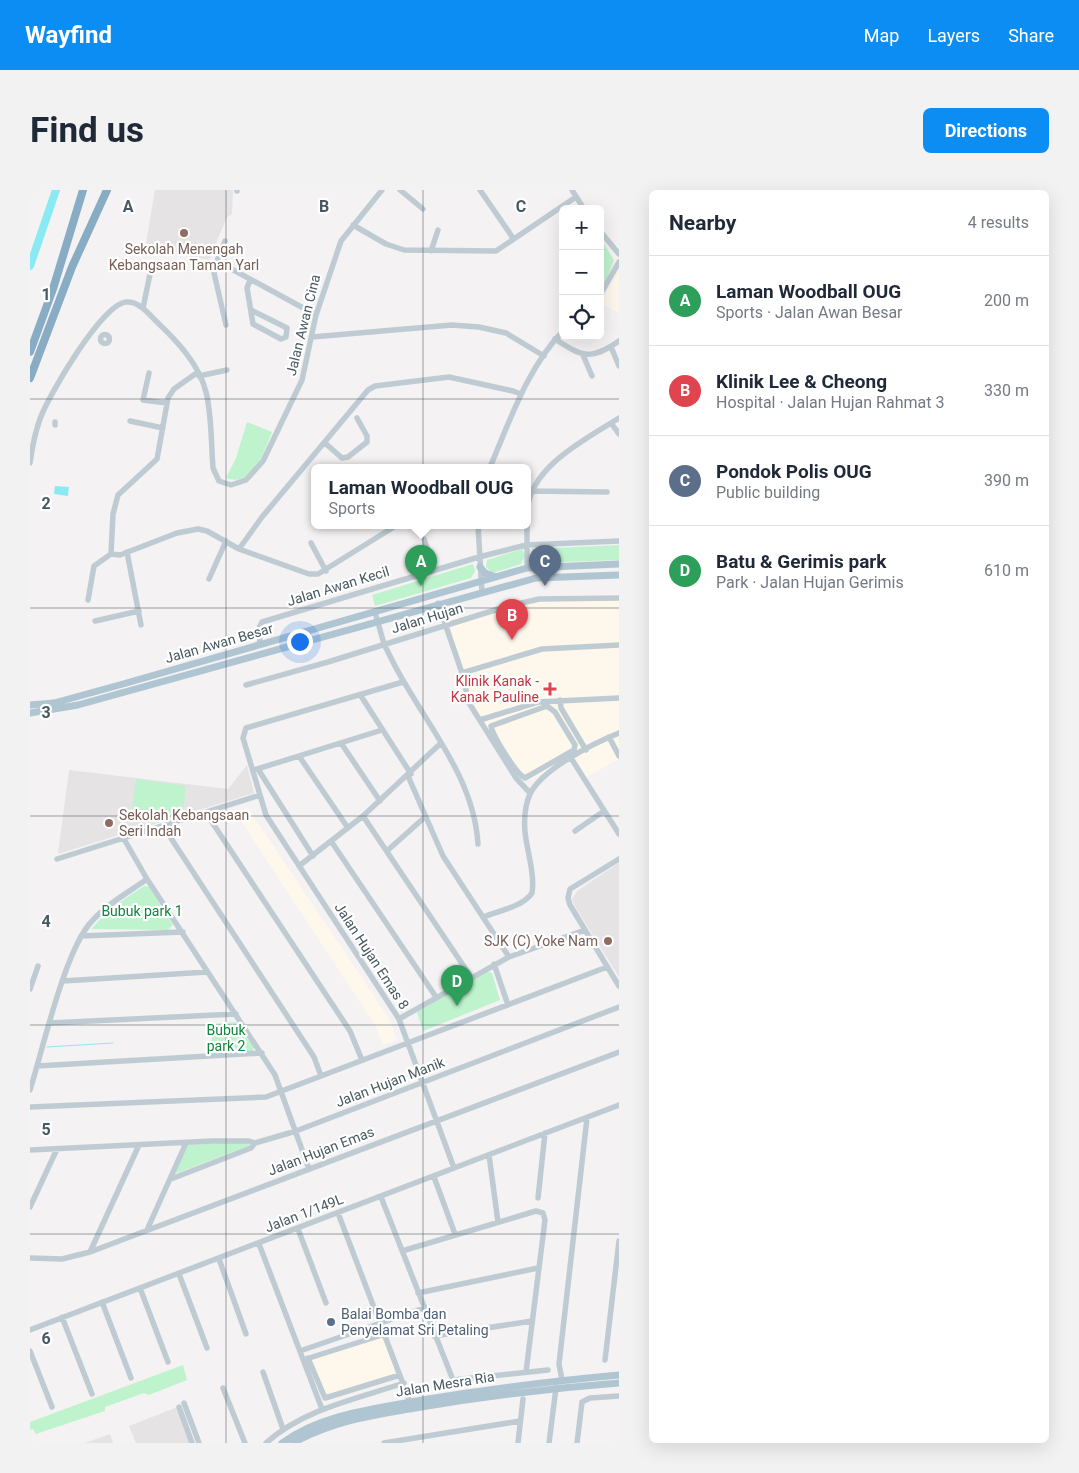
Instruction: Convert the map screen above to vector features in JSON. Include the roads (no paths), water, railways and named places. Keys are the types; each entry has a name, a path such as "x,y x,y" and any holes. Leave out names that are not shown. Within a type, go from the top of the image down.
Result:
{"highway":[{"path":"30,352 54,289 83,190"},
{"path":"30,378 72,267 107,190"}],"main road":[{"name":"Jalan Awan Besar","path":"30,705 72,698 527,568 619,564"},
{"path":"480,567 485,573 497,577"},
{"name":"Jalan Awan Besar","path":"30,714 73,706 438,603 536,578 619,575"},
{"path":"174,669 185,675"},
{"name":"Jalan Mesra Ria","path":"282,1443 304,1429 353,1412 472,1392 562,1380 619,1375"},
{"name":"Jalan Mesra Ria","path":"293,1443 329,1425 351,1419 475,1398 556,1388 619,1383"}],"street":[{"name":"Jalan Awan Cina","path":"143,308 172,336 199,374 206,393 215,476 224,483 238,484 246,480 263,461 302,380 316,315 341,241 382,190"},
{"path":"400,190 423,209"},
{"path":"480,190 514,238"},
{"path":"572,190 581,205"},
{"path":"353,225 386,244 404,250 496,251 576,197"},
{"path":"432,251 438,230"},
{"path":"604,236 619,254"},
{"path":"226,241 214,273 226,326"},
{"path":"613,248 619,241"},
{"path":"217,261 316,315"},
{"path":"604,288 619,262"},
{"path":"30,463 32,434 52,391 93,332 111,310 119,304 126,302 143,308 150,274"},
{"path":"250,280 247,288 253,324 281,338 286,337 286,328 251,310"},
{"path":"312,337 452,325 479,327 506,333 544,356"},
{"path":"93,332 101,337"},
{"path":"491,464 521,394 559,335"},
{"path":"555,340 572,351 583,355 593,355 619,341"},
{"path":"611,347 619,366"},
{"path":"583,355 592,376"},
{"path":"113,555 110,550 112,522 118,495 158,460 167,403 174,389 199,374 227,370"},
{"path":"149,372 143,400 167,403"},
{"path":"239,549 262,517 368,390 375,386 449,377 513,390 521,394"},
{"path":"325,443 342,458 348,457 367,442 357,418"},
{"path":"531,496 557,458 619,418"},
{"path":"130,421 163,428"},
{"path":"611,423 619,434"},
{"path":"533,491 607,492"},
{"path":"88,600 94,566 113,555 127,552 189,530 207,531 239,549 309,574 318,574 391,529"},
{"path":"478,529 482,592"},
{"path":"527,529 527,568"},
{"path":"424,539 434,570"},
{"path":"209,579 226,541"},
{"name":"Jalan Awan Kecil","path":"260,644 259,628 262,622 479,557 526,545 619,541"},
{"path":"311,543 326,570"},
{"path":"127,552 141,625"},
{"name":"Jalan Hujan","path":"246,685 508,606 539,599 619,598"},
{"path":"438,603 462,673 469,703 516,778 530,793"},
{"path":"95,621 139,611"},
{"path":"374,612 384,644 403,682 465,788 477,829 478,844"},
{"path":"462,673 542,649 619,646"},
{"path":"312,856 256,769 243,738 246,728 361,696 403,682"},
{"path":"361,696 409,775 425,817 443,856 509,957"},
{"path":"480,720 531,704 560,700 619,698"},
{"path":"560,700 561,708 586,750"},
{"path":"531,704 533,711"},
{"path":"492,724 547,706 552,708 574,741 574,754 604,812 619,834"},
{"path":"489,717 492,731 521,776 525,778 619,733"},
{"path":"256,769 382,730"},
{"path":"608,737 619,756"},
{"path":"341,743 380,802"},
{"path":"299,866 364,816 441,744"},
{"path":"483,917 518,904 529,898 532,893 525,830 525,808 530,793 540,781 574,754"},
{"path":"299,756 348,828"},
{"name":"Jalan Hujan Emas 8","path":"256,769 260,795 266,815 399,1019 454,1168"},
{"path":"57,859 260,795"},
{"path":"575,831 604,812"},
{"path":"206,813 350,1031 362,1060"},
{"path":"364,816 471,977"},
{"path":"388,850 425,817"},
{"path":"163,826 314,1057 321,1076"},
{"path":"124,839 147,879 183,932 207,972 262,1052 283,1091 310,1169"},
{"path":"331,841 436,997"},
{"path":"619,858 570,889 568,902 619,986"},
{"path":"30,1090 63,981 82,936 97,915 147,879"},
{"path":"399,1019 494,964 585,930"},
{"path":"82,936 183,932"},
{"path":"494,964 508,1004"},
{"path":"30,989 38,966"},
{"path":"30,1107 266,1097 607,967"},
{"path":"63,981 207,972"},
{"name":"Jalan Hujan Manik","path":"171,1180 251,1148 255,1143 296,1131 619,1007"},
{"path":"50,1023 236,1014"},
{"path":"37,1066 262,1052"},
{"name":"Jalan Hujan Emas","path":"30,1258 62,1259 90,1252 619,1052"},
{"name":"Jalan 1/149L","path":"30,1330 619,1105"},
{"path":"562,1380 559,1364 587,1118"},
{"path":"538,1198 545,1133"},
{"path":"30,1150 249,1141 255,1143"},
{"path":"148,1230 186,1143"},
{"path":"90,1252 139,1145"},
{"path":"30,1206 56,1149"},
{"path":"489,1155 498,1222"},
{"path":"434,1177 455,1234"},
{"path":"382,1197 434,1336 453,1380 548,1370"},
{"path":"402,1251 536,1211 543,1213 545,1220 526,1372"},
{"path":"338,1213 382,1324 410,1402"},
{"path":"298,1229 326,1303"},
{"path":"605,1360 616,1302 619,1241"},
{"path":"258,1244 300,1351 306,1359 325,1398 400,1375"},
{"path":"219,1258 246,1334"},
{"path":"418,1293 538,1268"},
{"path":"179,1274 207,1348"},
{"path":"140,1288 168,1362"},
{"path":"102,1302 131,1378"},
{"path":"300,1351 424,1308"},
{"path":"62,1317 92,1394"},
{"path":"434,1336 532,1321"},
{"path":"306,1359 385,1334"},
{"path":"30,1351 52,1407"},
{"path":"306,1359 322,1409"},
{"path":"263,1372 283,1429"},
{"path":"266,1443 283,1429 322,1409 404,1383"},
{"path":"223,1388 245,1443"},
{"path":"550,1443 556,1388"},
{"path":"577,1443 582,1402 590,1398 619,1396"},
{"path":"518,1443 523,1399"},
{"path":"184,1403 199,1443"},
{"path":"178,1407 192,1443"},
{"path":"384,1443 407,1441 520,1421"}],"water":[{"path":"55,486 69,487 68,496 54,494"}],"waterway":[{"path":"30,266 56,190"},
{"path":"47,1047 113,1043"}],"place":[{"name":"Sekolah Menengah Kebangsaan Taman Yarl","path":"184,233"},
{"name":"Laman Woodball OUG","path":"421,586"},
{"name":"Pondok Polis OUG","path":"545,586"},
{"name":"Klinik Lee & Cheong","path":"512,640"},
{"name":"Klinik Kanak - Kanak Pauline","path":"550,689"},
{"name":"Sekolah Kebangsaan Seri Indah","path":"109,823"},
{"name":"SJK (C) Yoke Nam","path":"608,941"},
{"name":"Batu & Gerimis park","path":"457,1006"},
{"name":"Balai Bomba dan Penyelamat Sri Petaling","path":"331,1322"}],"park label":[{"name":"Bubuk park 1","path":"142,911"},
{"name":"Bubuk park 2","path":"226,1038"}]}
